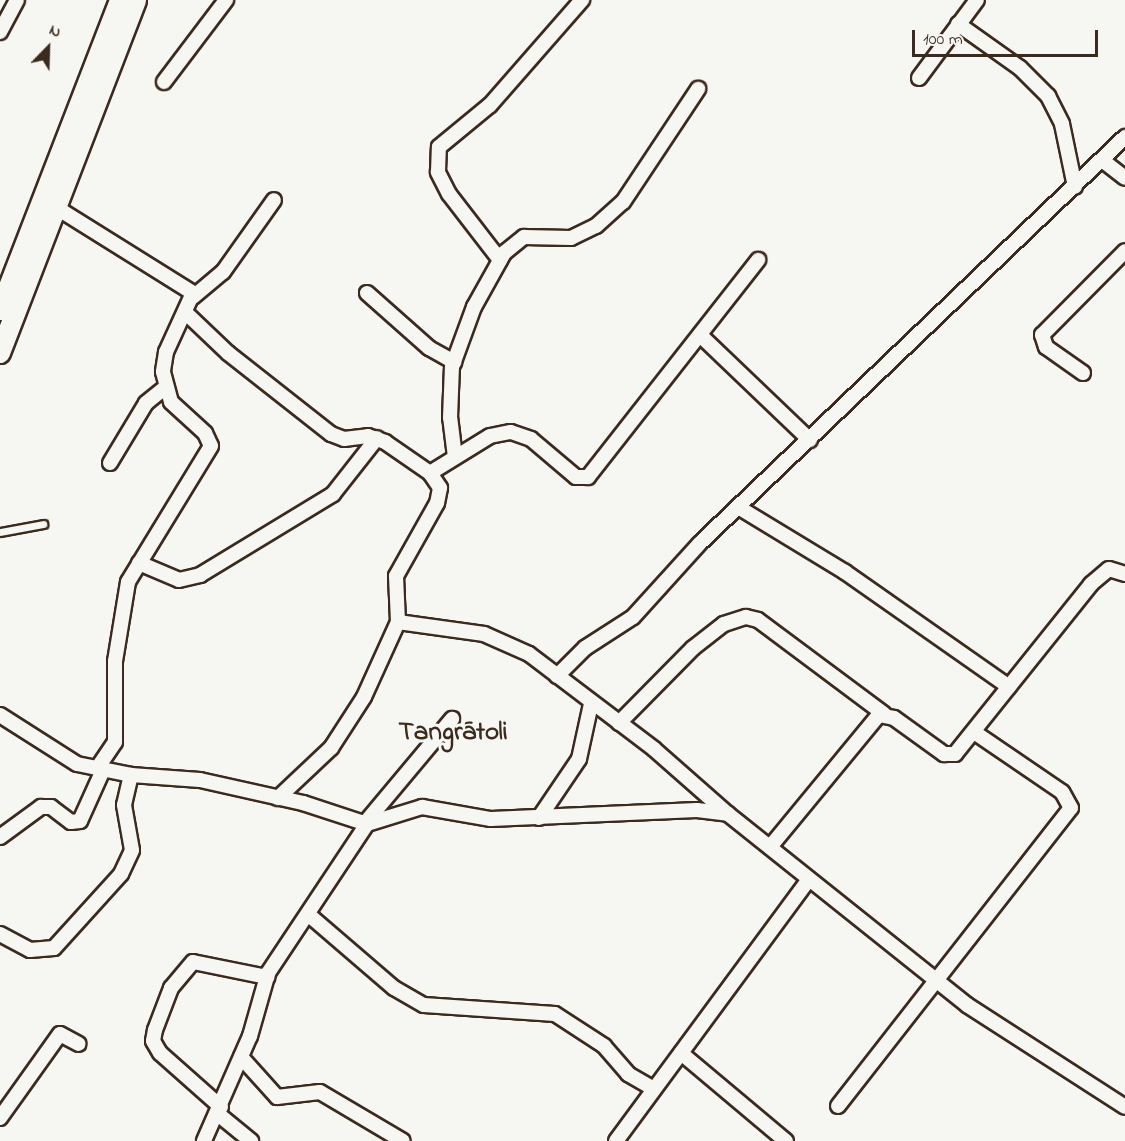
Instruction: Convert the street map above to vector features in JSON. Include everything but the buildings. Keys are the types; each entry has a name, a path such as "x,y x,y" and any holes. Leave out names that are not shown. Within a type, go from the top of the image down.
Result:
{"main road":[{"path":"0,310 120,0"},
{"path":"0,353 136,0"}],"street":[{"path":"0,32 17,0"},
{"path":"164,82 226,0"},
{"path":"500,260 449,194 438,172 439,147 490,105 582,0"},
{"path":"919,78 977,0"},
{"path":"958,24 1020,68 1048,96 1062,123 1076,187"},
{"path":"455,457 450,418 454,362 474,307 500,260 524,237 571,238 596,226 623,202 698,89"},
{"path":"557,676 585,648 633,617 738,507 1076,187 1125,137"},
{"path":"1102,160 1125,178"},
{"path":"0,837 41,807 51,807 71,822 80,821 100,770 115,742 118,626 126,588 211,446 205,433 177,410 166,387 166,352 193,297 223,272 274,200"},
{"path":"57,208 183,284 193,297"},
{"path":"1083,373 1046,347 1042,335 1125,251"},
{"path":"430,473 490,436 511,432 531,439 576,477 588,477 758,260"},
{"path":"367,293 429,348 454,362"},
{"path":"186,313 228,353 331,434 344,439 377,438 430,473 440,497 396,576 398,622 346,728 331,748 278,798"},
{"path":"700,335 810,440"},
{"path":"110,464 146,403 166,387"},
{"path":"139,563 179,580 200,575 333,494 377,438"},
{"path":"738,507 845,572 1009,687"},
{"path":"619,723 693,648 724,624 746,617 758,620 884,714 950,755 974,732 1090,584 1110,569 1125,574"},
{"path":"398,622 484,634 529,654 591,704 619,723 933,980 1125,1107"},
{"path":"539,818 579,759 591,704"},
{"path":"770,847 884,714"},
{"path":"0,715 53,752 100,770 131,775 200,780 278,798 366,824 422,807 477,818 539,818 697,810 728,814"},
{"path":"204,1141 241,1057 267,977 366,824 452,719"},
{"path":"838,1106 933,980 1071,808 1062,792 974,732"},
{"path":"0,934 30,950 54,948 121,874 132,850 124,805 131,775"},
{"path":"616,1141 809,879"},
{"path":"309,915 394,988 424,1005 555,1014 604,1046 628,1074 654,1089"},
{"path":"251,1141 160,1053 153,1041 171,988 193,962 267,977"},
{"path":"0,1118 60,1034 79,1044"},
{"path":"681,1053 786,1141"},
{"path":"241,1057 277,1097 320,1092 403,1141"}],"lane":[{"path":"0,532 43,524"}],"district":[{"name":"Tangrātoli","path":"453,733"}]}
